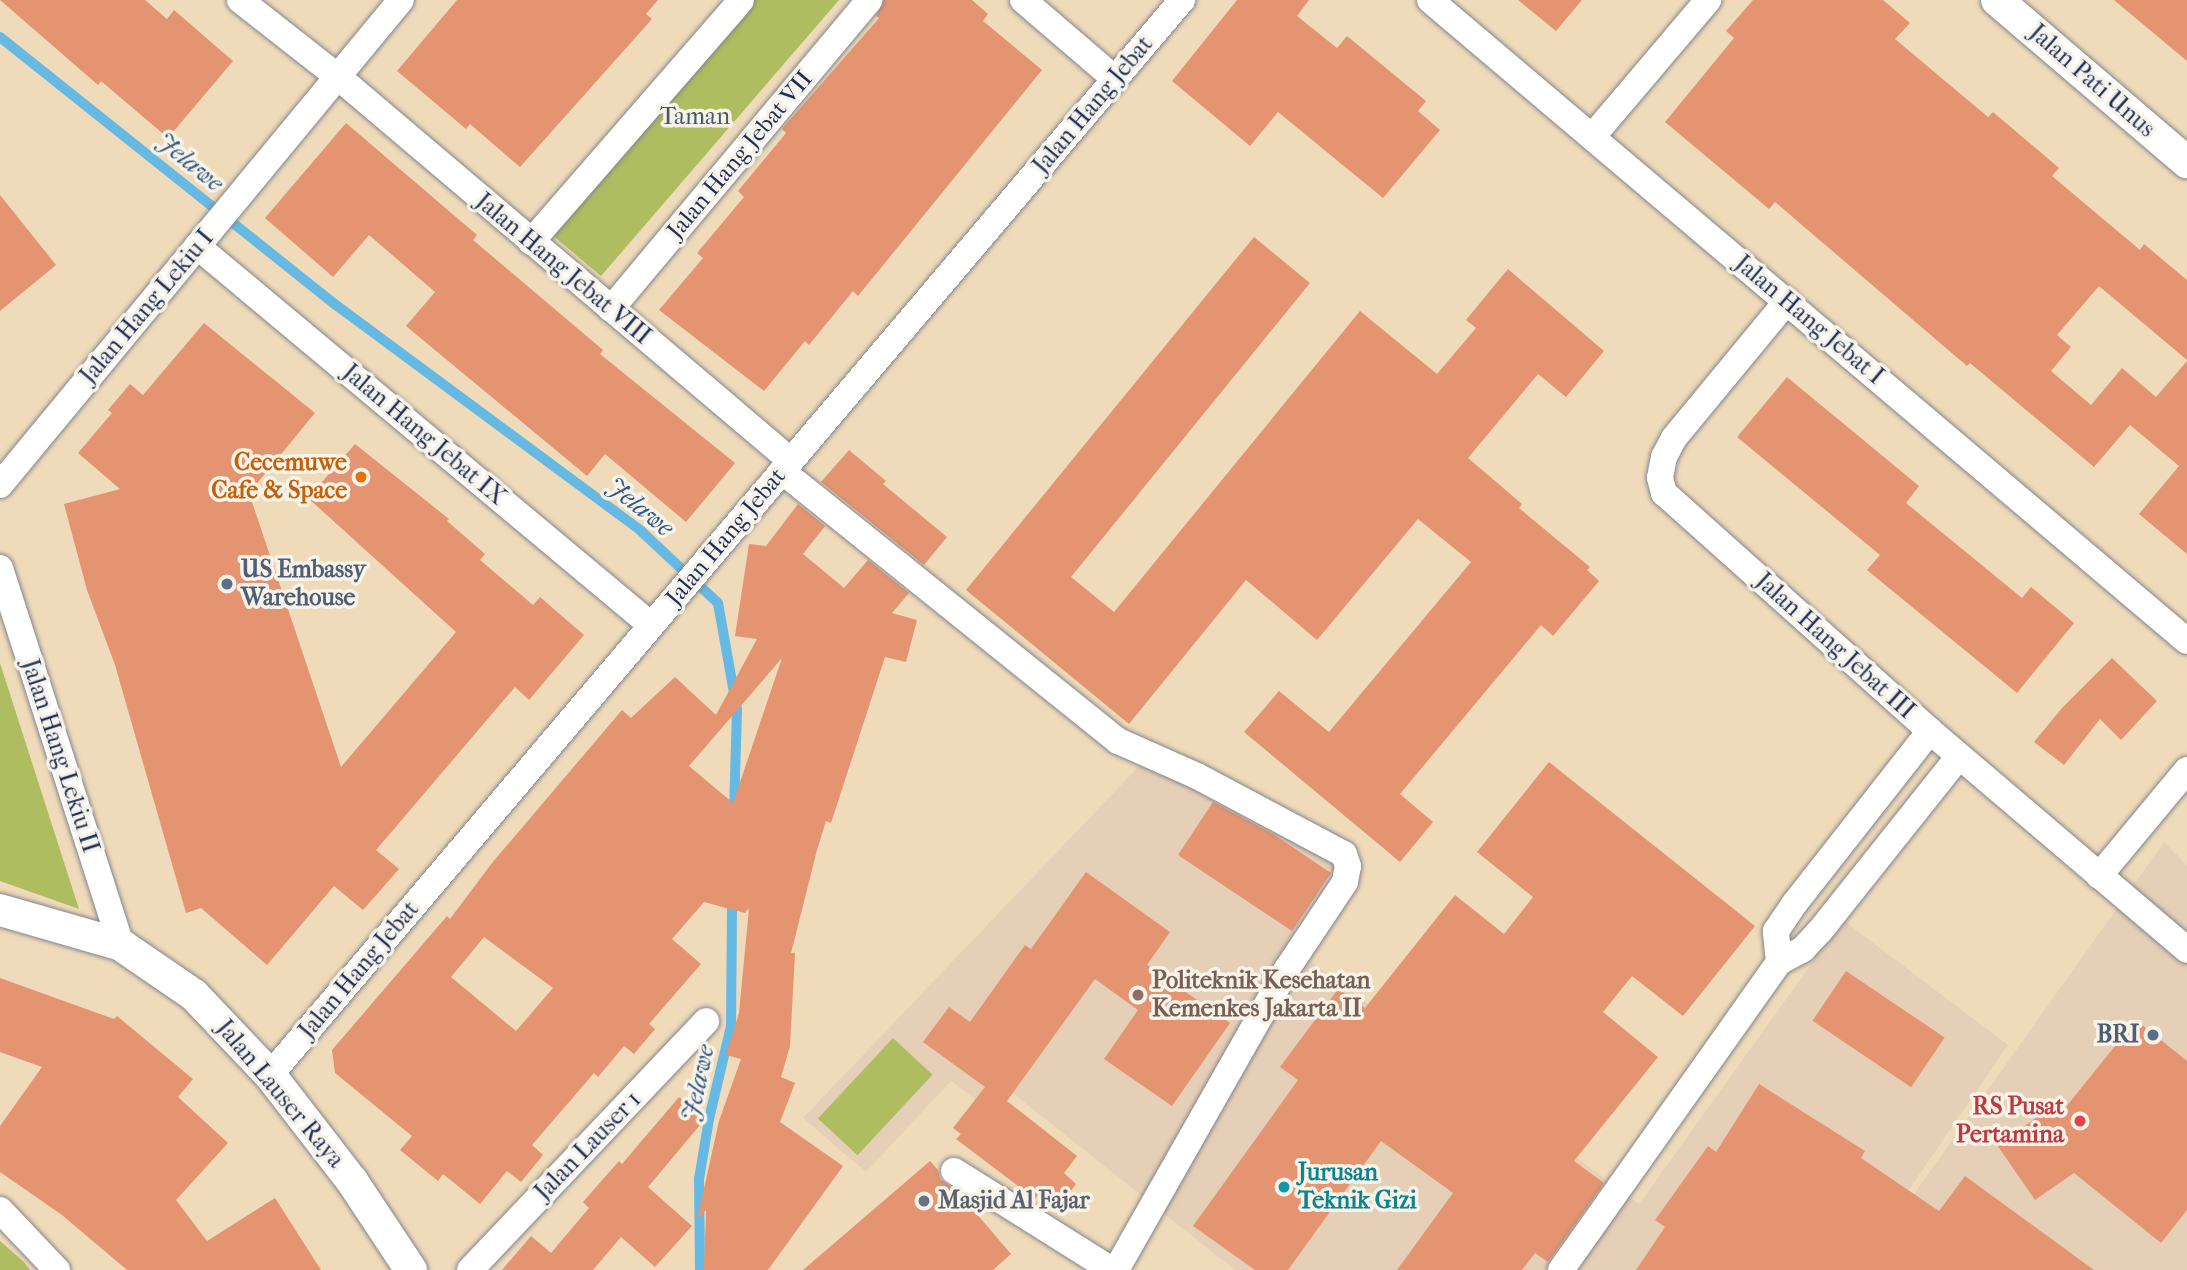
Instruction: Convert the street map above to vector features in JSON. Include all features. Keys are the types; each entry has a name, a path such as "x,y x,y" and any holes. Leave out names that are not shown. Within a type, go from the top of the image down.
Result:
{"street":[{"name":"Jalan Hang Jebat VIII","path":"240,0 337,76 611,309 786,466 1118,741 1197,776 1344,854 1348,866 1345,882 1287,969 1114,1270"},
{"name":"Jalan Hang Lekiu I","path":"0,485 401,0"},
{"path":"531,242 741,0"},
{"name":"Jalan Hang Jebat VII","path":"611,309 869,0"},
{"path":"1023,0 1114,78"},
{"name":"Jalan Hang Jebat","path":"270,1075 1182,0"},
{"name":"Jalan Hang Jebat I","path":"1430,0 2187,641"},
{"path":"1592,137 1708,0"},
{"name":"Jalan Pati Unus","path":"1997,0 2187,163"},
{"name":"Jalan Hang Jebat IX","path":"203,240 651,625"},
{"name":"Jalan Hang Jebat III","path":"1787,302 1674,438 1664,457 1660,478 1664,493 1930,731 2187,950"},
{"name":"Jalan Hang Lekiu II","path":"0,568 121,945"},
{"path":"1779,962 1776,931 1794,902 1930,731"},
{"path":"1561,1270 1779,962 1802,949 1820,931 1959,756"},
{"path":"2099,876 2187,770"},
{"name":"Jalan Lauser Raya","path":"0,910 121,945 194,995 270,1075 352,1181 411,1270"},
{"name":"Jalan Lauser 1","path":"470,1270 706,1021"},
{"path":"954,1171 1114,1270"},
{"path":"0,1210 57,1270"}],"shaded area":[{"name":"Politeknik Kesehatan Kemenkes Jakarta II","path":"1141,764 1207,785 1343,865 1290,946 1639,1204 1843,920 2008,1045 1854,1270 1235,1270 1010,1091 992,1111 951,1081 866,1172 803,1118"},
{"name":"RS Pusat Pertamina","path":"2164,842 2187,865 2187,1270 1860,1270"}],"green space":[{"name":"Taman","path":"752,0 839,0 601,276 551,234"},
{"path":"0,663 79,909 0,881"},
{"path":"893,1038 932,1075 857,1155 818,1118"},
{"path":"0,1241 24,1262 30,1270 0,1270"}],"building":[{"path":"0,0 145,0 167,19 174,10 233,61 168,138 101,81 98,85"},
{"path":"457,0 658,0 646,14 652,19 520,167 470,124 466,129 397,71"},
{"path":"884,0 972,0 988,14 983,21 1042,70 858,296 853,291 809,345 805,341 764,391 659,310 703,258 697,253 744,197 738,191 786,133 782,129 879,18 876,16"},
{"path":"1237,0 1309,0 1297,16 1337,48 1347,36 1426,101 1418,111 1440,130 1383,198 1278,112 1250,146 1172,81"},
{"path":"1518,0 1582,0 1556,31"},
{"path":"1753,0 1883,0 1910,23 1895,39 1988,117 1993,112 2059,168 2052,176 2140,250 2144,244 2187,280 2187,360 2099,286 2057,335 2071,347 2051,371 2091,405 2122,368 2156,397 2187,361 2187,554 2139,514 2179,466 2130,425 2094,467 1970,363 1967,366 1775,202 1769,209 1665,122 1734,38 1726,31"},
{"path":"2114,0 2187,0 2187,61"},
{"path":"346,123 477,235 473,240 603,350 600,354 735,463 686,522 605,454 587,476 406,326 435,292 369,235 333,277 265,218"},
{"path":"0,195 56,265 0,311"},
{"path":"1254,237 1310,283 1071,577 1114,612 1360,311 1437,374 1476,328 1466,320 1508,269 1604,351 1566,397 1538,374 1468,458 1522,504 1519,508 1590,567 1587,570 1599,581 1553,636 1541,625 1400,794 1433,822 1400,862 1244,732 1279,691 1329,732 1471,562 1418,519 1317,640 1246,580 1129,724 966,590"},
{"path":"204,323 315,413 249,493 341,767 456,632 308,498 355,444 449,519 447,521 485,554 480,560 533,605 540,597 584,635 529,700 515,687 376,850 399,869 363,910 334,886 267,965 201,908 186,913 115,665 87,590 64,504 120,489 78,453 112,413 108,410 130,384 143,395"},
{"path":"1787,377 1919,486 1906,503 2022,598 2031,587 2074,623 2017,693 1867,570 1880,555 1737,437"},
{"path":"849,450 886,481 883,484 947,537 924,565 821,482"},
{"path":"798,504 825,526 803,554 844,588 868,560 909,593 892,613 917,620 906,662 885,657 831,823 826,821 791,953 795,953 790,1046 781,1077 795,1083 780,1122 843,1166 768,1270 704,1270 706,1210 697,1220 719,1121 741,1059 726,1055 739,1013 749,908 745,913 704,902 672,939 701,964 649,1024 655,1029 634,1054 624,1046 598,1077 594,1073 532,1145 543,1155 521,1182 507,1171 480,1204 443,1174 438,1181 400,1150 412,1136 335,1073 332,1050 447,916 450,919 492,863 622,710 631,718 675,677 716,715 757,639 735,636 749,544 766,546","holes":["782,658 733,803 689,766","484,937 553,988 516,1031 451,977"]},
{"path":"2112,658 2157,701 2121,740 2100,719 2064,765 2034,742 2062,708"},
{"path":"1549,762 1755,926 1683,1016 1632,976 1603,1012 1658,1057 1574,1161 1604,1183 1548,1262 1535,1253 1522,1270 1397,1270 1453,1193 1381,1141 1288,1270 1255,1270 1193,1226 1298,1080 1280,1067 1338,989 1365,1008 1455,895 1504,934 1533,897 1477,852"},
{"path":"1213,802 1273,834 1331,873 1292,931 1178,855"},
{"path":"1086,872 1170,932 1147,965 1230,1023 1172,1106 1104,1059 1138,1010 1095,979 1007,1101 1077,1156 1064,1173 1076,1184 1058,1208 1039,1193 1035,1199 956,1139 961,1134 953,1128 985,1087 923,1042 949,1007 970,1022 1025,945 1031,949"},
{"path":"1846,971 1945,1038 1911,1087 1812,1021"},
{"path":"0,978 114,1019 117,1016 193,1079 178,1097 228,1143 176,1200 207,1241 275,1198 321,1270 127,1270 62,1215 0,1172 0,1126 42,1067 0,1052"},
{"path":"2136,1020 2187,1061 2187,1210 2161,1243 2074,1173 2035,1200 1997,1145 2055,1105 2061,1113"},
{"path":"1759,1084 1865,1151 1861,1158 1939,1211 1965,1176 2094,1270 1636,1270 1665,1227 1655,1220 1708,1146 1716,1152"},
{"path":"679,1097 705,1119 648,1187 692,1226 655,1267 621,1237 593,1270 502,1270 531,1236 551,1253 589,1208 583,1202 619,1161 622,1164"},
{"name":"Masjid Al Fajar","path":"930,1161 938,1170 940,1179 957,1191 1011,1254 993,1270 803,1270"}],"waterway":[{"name":"Jelawe","path":"0,37 336,305 641,531 718,603 737,710 734,811"},
{"name":"Jelawe","path":"700,1270 699,1179 709,1119 731,1026 732,899"}],"place":[{"name":"Cecemuwe Cafe & Space","path":"361,477"},
{"name":"US Embassy Warehouse","path":"227,584"},
{"name":"Politeknik Kesehatan Kemenkes Jakarta II","path":"1138,995"},
{"name":"BRI","path":"2153,1035"},
{"name":"RS Pusat Pertamina","path":"2080,1121"},
{"name":"Jurusan Teknik Gizi","path":"1284,1187"},
{"name":"Masjid Al Fajar","path":"924,1201"}]}
